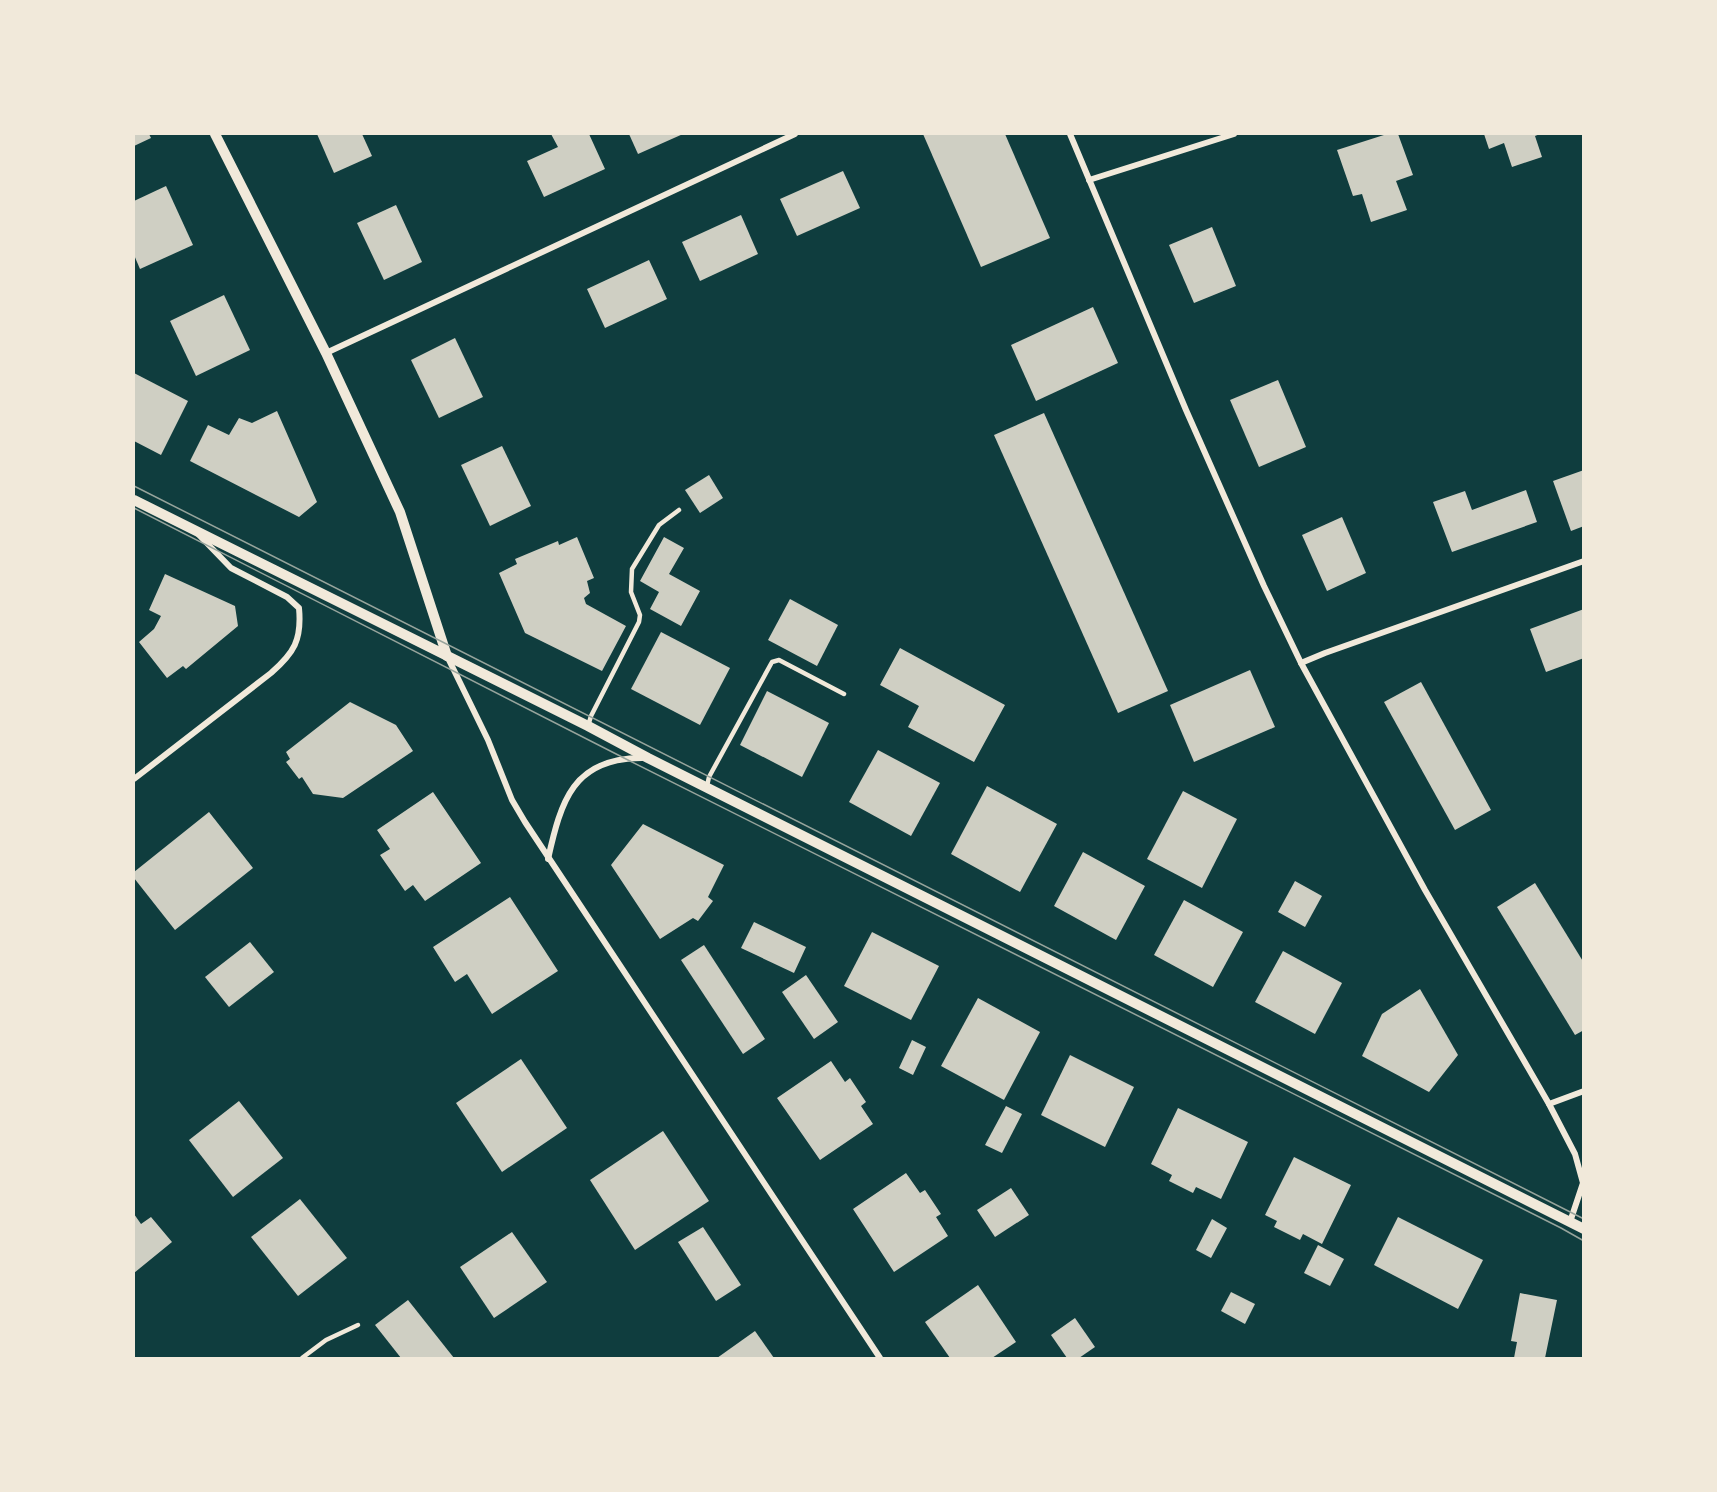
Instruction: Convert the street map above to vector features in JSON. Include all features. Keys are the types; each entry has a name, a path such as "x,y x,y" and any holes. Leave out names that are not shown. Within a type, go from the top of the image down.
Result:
{"street":[{"path":"215,134 326,353 400,512 447,656 488,740 512,800 548,859 880,1359"},
{"path":"326,353 795,134"},
{"path":"1070,134 1191,420 1264,586 1301,663 1425,890 1549,1104 1575,1154 1583,1183 1570,1222"},
{"path":"1089,180 1234,134"},
{"path":"134,500 588,726 1584,1229"},
{"path":"134,779 271,674 288,658 297,642 301,627 299,608 287,597 231,568 194,531"},
{"path":"1301,663 1584,561"},
{"path":"548,859 556,822 565,799 578,781 597,766 624,758 648,758"},
{"path":"1549,1104 1584,1091"}],"lane":[{"path":"588,726 639,622 639,615 631,592 632,569 659,525 679,510"},
{"path":"707,786 709,777 772,662 779,660 844,694"},
{"path":"303,1359 326,1340 358,1325"}],"building":[{"path":"134,134 149,134 151,138 134,146"},
{"path":"317,134 362,134 372,156 334,173"},
{"path":"551,134 589,134 605,169 544,197 527,161 558,147"},
{"path":"629,134 683,134 638,154"},
{"path":"923,134 1005,134 1050,238 981,267"},
{"path":"1387,134 1398,134 1413,175 1396,181 1407,210 1371,222 1362,194 1353,196 1337,150"},
{"path":"1484,134 1540,134 1535,136 1542,157 1512,167 1504,143 1489,149"},
{"path":"843,171 860,208 797,236 780,199"},
{"path":"166,186 193,245 140,269 134,255 134,201"},
{"path":"396,205 422,262 384,280 357,223"},
{"path":"741,215 758,254 700,281 682,242"},
{"path":"1212,227 1236,286 1194,303 1169,245"},
{"path":"649,260 667,299 605,328 587,289"},
{"path":"224,295 250,350 196,376 170,321"},
{"path":"1093,307 1118,363 1036,401 1011,345"},
{"path":"455,338 483,397 439,418 411,360"},
{"path":"134,373 188,401 161,455 134,441"},
{"path":"1278,380 1306,447 1259,467 1230,400"},
{"path":"277,411 317,502 299,517 190,461 208,425 229,435 239,418 252,423"},
{"path":"1044,413 1168,691 1118,713 994,435"},
{"path":"502,446 531,506 490,526 461,465"},
{"path":"1584,470 1584,526 1571,531 1553,481"},
{"path":"709,475 723,498 700,513 685,490"},
{"path":"1526,490 1537,522 1452,552 1433,502 1465,491 1472,510"},
{"path":"1342,517 1366,573 1327,591 1302,535"},
{"path":"577,537 594,578 587,581 590,593 584,598 586,604 626,626 602,671 525,633 499,573 517,564 515,559 558,541 559,545"},
{"path":"664,537 684,548 669,574 700,591 681,626 650,609 659,592 640,581"},
{"path":"165,574 235,606 238,626 186,669 183,666 167,678 139,642 154,629 161,616 149,610"},
{"path":"790,599 838,625 817,666 768,640"},
{"path":"1584,609 1584,658 1546,672 1530,629"},
{"path":"661,632 730,668 700,725 631,689"},
{"path":"900,648 1005,705 974,762 908,727 919,706 880,685"},
{"path":"1250,670 1275,727 1194,762 1170,705"},
{"path":"1421,682 1491,810 1455,830 1384,702"},
{"path":"767,691 829,723 802,777 740,745"},
{"path":"350,702 396,725 413,751 343,798 313,794 302,777 299,779 286,762 290,759 286,752"},
{"path":"878,750 940,783 911,836 849,802"},
{"path":"987,786 1057,824 1020,892 951,854"},
{"path":"1183,791 1237,819 1202,888 1147,859"},
{"path":"433,792 481,863 425,901 413,885 405,891 380,855 390,849 377,830"},
{"path":"209,812 253,868 175,930 134,878 134,872"},
{"path":"643,824 724,865 708,897 713,901 698,921 693,918 660,939 611,865"},
{"path":"1083,852 1145,886 1116,940 1054,906"},
{"path":"1295,881 1322,896 1305,927 1278,912"},
{"path":"1535,883 1584,963 1584,1030 1575,1035 1497,907"},
{"path":"510,897 558,971 492,1014 467,974 455,982 433,947"},
{"path":"1184,900 1243,932 1213,987 1154,955"},
{"path":"754,922 806,947 794,973 741,948"},
{"path":"872,932 939,966 911,1020 844,986"},
{"path":"250,942 274,972 229,1007 205,977"},
{"path":"704,945 765,1039 743,1054 681,960"},
{"path":"1283,951 1342,983 1315,1034 1255,1002"},
{"path":"806,975 838,1022 814,1039 782,992"},
{"path":"1420,989 1458,1055 1429,1092 1362,1056 1382,1014"},
{"path":"978,998 1040,1032 1004,1100 941,1066"},
{"path":"912,1040 926,1047 913,1075 899,1068"},
{"path":"1070,1055 1134,1087 1105,1147 1041,1115"},
{"path":"521,1059 567,1128 502,1172 456,1103"},
{"path":"831,1061 845,1082 850,1078 866,1102 861,1106 873,1124 820,1160 777,1098"},
{"path":"239,1101 283,1158 233,1197 189,1140"},
{"path":"1006,1106 1022,1114 1002,1153 985,1145"},
{"path":"1178,1108 1248,1142 1221,1199 1196,1187 1193,1193 1169,1181 1172,1175 1151,1164"},
{"path":"663,1131 709,1201 635,1250 590,1180"},
{"path":"1294,1157 1351,1185 1322,1244 1303,1234 1300,1240 1274,1227 1277,1221 1265,1215"},
{"path":"906,1173 920,1193 925,1190 941,1214 936,1217 948,1236 894,1272 853,1209"},
{"path":"1011,1188 1029,1215 995,1237 977,1210"},
{"path":"300,1199 347,1258 298,1296 251,1237"},
{"path":"134,1214 141,1224 151,1217 172,1242 134,1273"},
{"path":"1398,1217 1483,1260 1458,1309 1374,1265"},
{"path":"1212,1219 1227,1228 1211,1258 1196,1250"},
{"path":"703,1227 741,1285 716,1301 678,1242"},
{"path":"512,1232 547,1282 494,1318 460,1267"},
{"path":"1318,1245 1344,1259 1330,1286 1304,1273"},
{"path":"978,1285 1016,1342 992,1358 950,1358 925,1322"},
{"path":"1231,1292 1255,1304 1245,1324 1221,1311"},
{"path":"1520,1293 1557,1300 1545,1358 1514,1358 1517,1342 1511,1341"},
{"path":"408,1300 454,1358 401,1358 375,1325"},
{"path":"1075,1318 1095,1347 1079,1358 1067,1358 1051,1335"},
{"path":"755,1331 774,1358 717,1358"}],"tram line":[{"path":"134,486 1584,1219"},
{"path":"134,508 624,758 1584,1241"}]}
